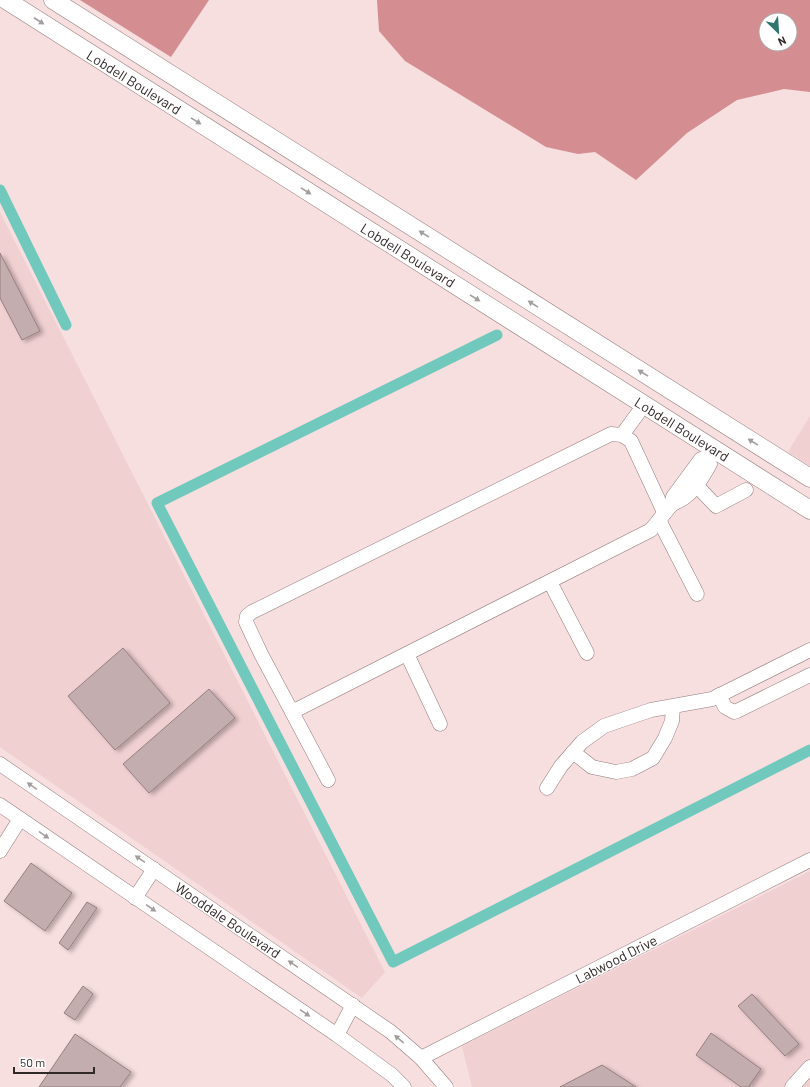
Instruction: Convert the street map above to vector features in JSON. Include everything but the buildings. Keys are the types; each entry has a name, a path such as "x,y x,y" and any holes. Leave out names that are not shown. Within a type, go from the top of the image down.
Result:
{"main road":[{"name":"Lobdell Boulevard","path":"6,0 644,405 711,453 765,482 810,510"},
{"name":"Lobdell Boulevard","path":"53,0 810,478"},
{"path":"71,42 76,37 83,36 107,45 128,57 142,56"},
{"path":"175,108 188,85"},
{"path":"335,209 345,202 353,200 390,221 404,222"},
{"path":"765,482 779,459"}],"street":[{"path":"622,435 644,405"},
{"path":"328,780 261,654 246,622 247,616 252,612 611,434 622,435 631,442 665,512 697,594"},
{"path":"292,712 651,530 665,512 673,497 694,482 701,459 711,453"},
{"path":"694,482 716,506 746,490"},
{"path":"550,582 587,653"},
{"path":"547,788 560,766 582,742 604,726 651,710 712,699 810,650"},
{"path":"407,654 440,724"},
{"path":"719,695 725,707 737,712 810,675"},
{"path":"573,752 592,767 597,769 616,772 632,769 653,758 670,727 674,707"},
{"name":"Wooddale Boulevard","path":"0,764 391,1032 421,1058 446,1087"},
{"path":"0,805 337,1035 392,1075 404,1087"},
{"path":"0,851 20,819"},
{"name":"Labwood Drive","path":"421,1058 810,860"},
{"path":"135,898 154,869"},
{"path":"337,1035 353,1005"},
{"path":"792,1087 810,1067"}],"shaded area":[{"path":"80,0 209,0 171,57"},
{"path":"377,0 810,0 810,92 784,89 737,100 687,133 636,180 595,152 578,154 546,147 405,61 379,31"},
{"path":"0,212 385,972 362,998 0,747"},
{"path":"810,416 810,466 788,452"},
{"path":"810,871 810,1087 472,1087 462,1046"}],"waterway":[{"path":"0,190 66,325"},
{"path":"497,335 157,503 393,962 810,750"}]}
